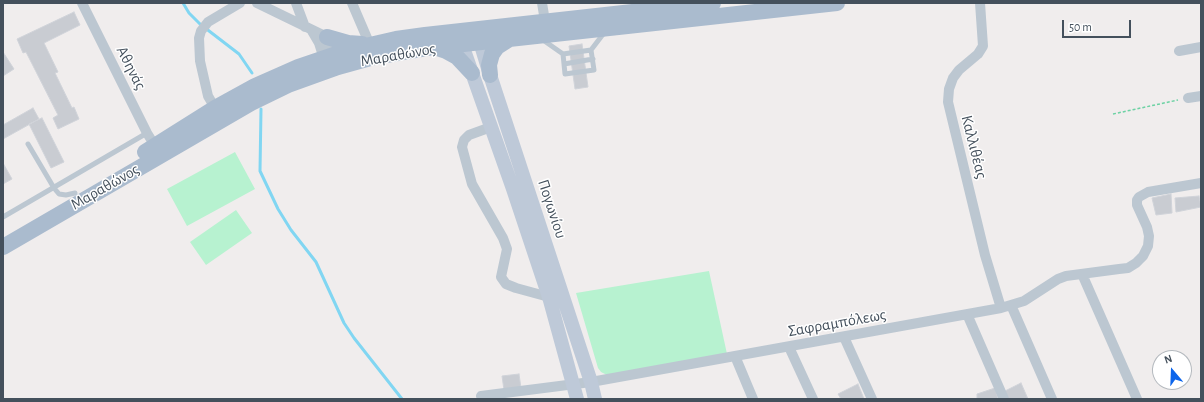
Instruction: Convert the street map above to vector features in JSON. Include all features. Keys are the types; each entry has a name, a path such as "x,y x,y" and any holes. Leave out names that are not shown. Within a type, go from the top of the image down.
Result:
{"main road":[{"name":"Μαραθώνος","path":"3,247 251,103 330,62 370,45 396,39 478,36 545,21 629,9 713,3"},
{"name":"Μαραθώνος","path":"478,36 508,40 837,3"},
{"path":"315,32 348,43 370,45"},
{"name":"Πογωνίου","path":"478,36 591,382 595,399"},
{"name":"Μαραθώνος","path":"3,235 75,193 151,139 272,78 330,62 374,57 427,48 461,37"},
{"name":"Πογωνίου","path":"461,37 549,297 577,399"},
{"path":"490,75 489,65 492,54 501,43 508,40"},
{"path":"427,48 440,49 453,54 460,59 472,73"}],"street":[{"name":"Αθηνάς","path":"82,3 151,139"},
{"path":"215,108 208,96 200,61 199,38 201,31 208,22 240,3"},
{"path":"257,3 315,32 319,43 330,62"},
{"path":"296,3 315,32 330,62"},
{"path":"352,3 370,45"},
{"path":"542,3 545,21"},
{"name":"Καλλιθέας","path":"980,3 983,46 978,54 961,67 953,78 949,89 948,102 985,255 1001,308"},
{"path":"1179,51 1201,47"},
{"path":"1188,98 1201,96"},
{"path":"491,127 469,134 464,140 462,148 472,184 503,238 507,249 501,276 506,284 549,297"},
{"name":"Σαφραμπόλεως","path":"573,384 1001,308 1024,301 1058,279 1066,276 1128,268 1143,256 1148,246 1149,236 1147,227 1137,205 1137,200 1139,197 1148,192 1201,183"},
{"path":"1082,274 1137,399"},
{"path":"1011,305 1052,399"},
{"path":"967,314 1004,399"},
{"path":"844,337 872,399"},
{"path":"788,347 813,399"},
{"path":"735,356 753,399"},
{"path":"481,396 573,384"}],"lane":[{"path":"539,36 563,54 591,50 607,29"},
{"path":"563,54 565,74 594,70 591,50"},
{"path":"564,64 593,60"},
{"path":"3,217 54,188 151,139"},
{"path":"28,144 59,194 66,195 75,193"}],"path":[{"path":"1113,114 1188,98"}],"green space":[{"path":"235,152 255,189 187,226 167,189"},
{"path":"236,210 252,233 206,265 190,242"},
{"path":"709,271 727,354 607,375 601,372 598,368 576,293"}],"building":[{"path":"74,12 80,25 44,43 58,72 55,73 79,119 58,129 53,118 58,115 26,52 23,53 17,39"},
{"path":"582,44 588,87 575,89 569,46"},
{"path":"3,52 14,69 3,76"},
{"path":"33,108 39,119 3,139 3,125"},
{"path":"42,118 64,162 51,168 29,124"},
{"path":"3,163 12,179 3,184"},
{"path":"1171,194 1172,213 1156,215 1152,198"},
{"path":"1199,196 1201,207 1176,212 1175,198"},
{"path":"519,374 521,388 504,390 502,376"},
{"path":"1021,383 1028,399 1008,399 1005,391"},
{"path":"858,384 864,399 841,399 838,394"},
{"path":"995,388 998,399 977,399 977,394"}],"waterway":[{"path":"183,3 189,13 200,24 239,54 252,73"},
{"path":"261,109 260,171 278,209 291,230 316,262 344,323 402,399"}]}
